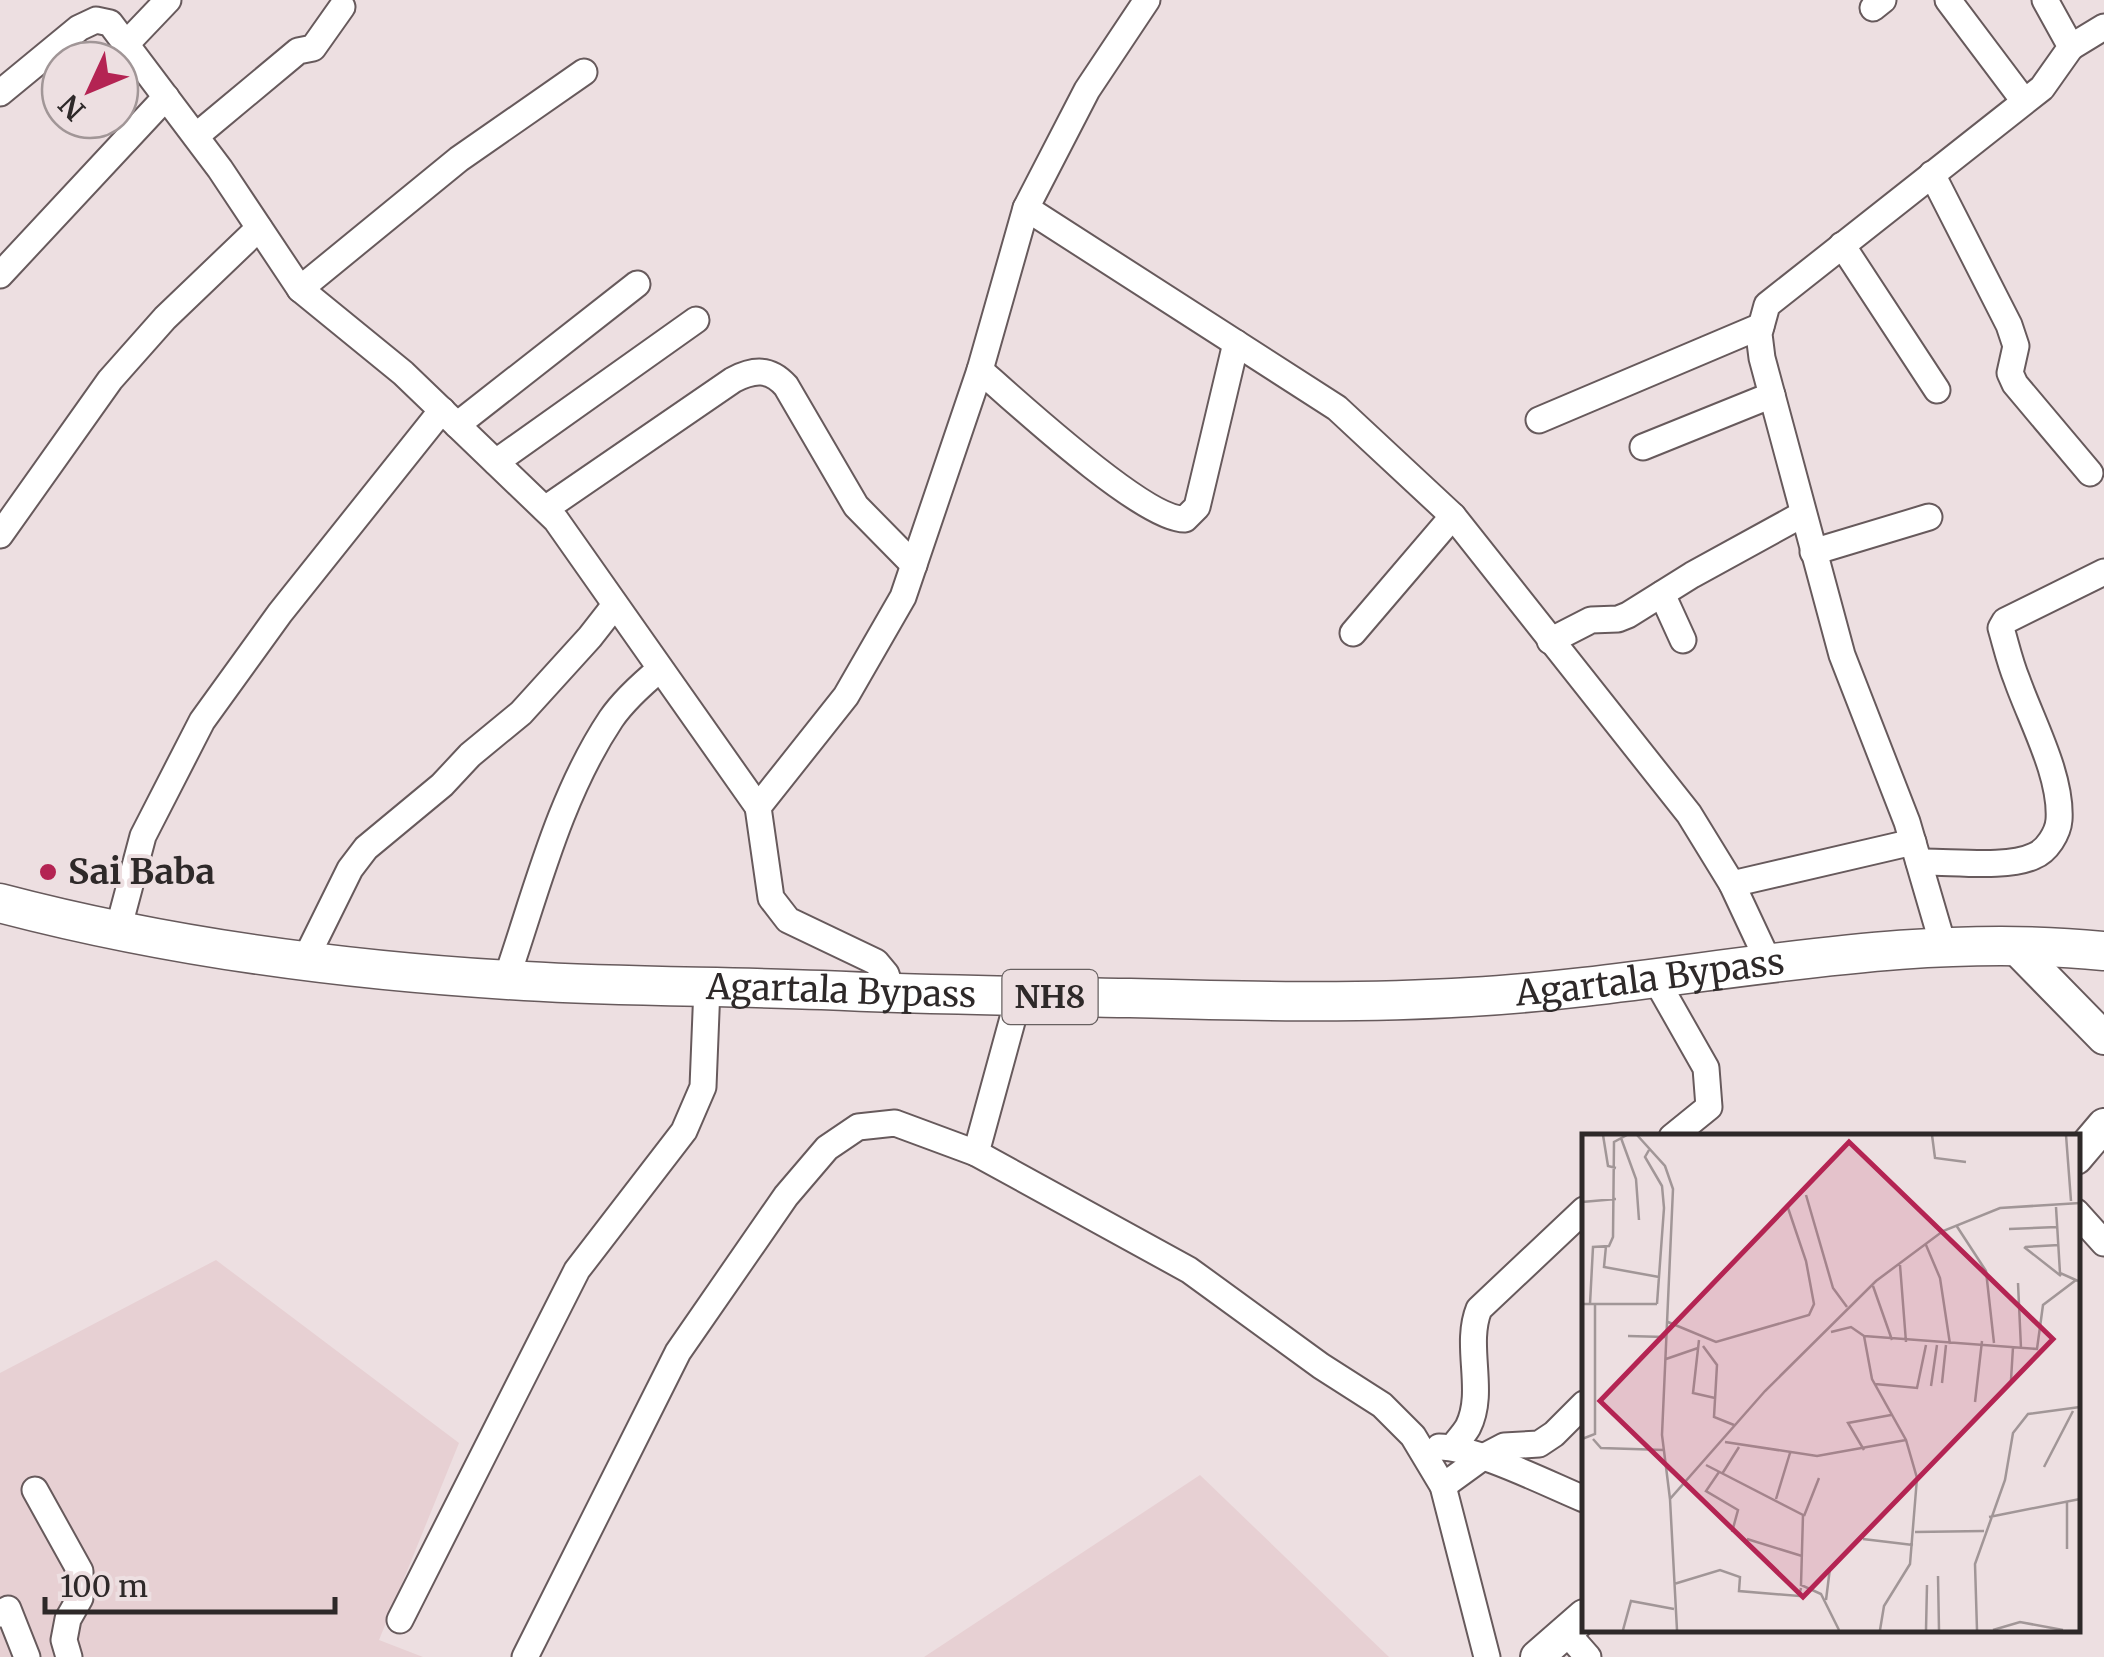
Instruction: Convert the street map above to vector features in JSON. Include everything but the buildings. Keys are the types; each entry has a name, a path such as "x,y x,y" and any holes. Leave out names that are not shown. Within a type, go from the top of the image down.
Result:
{"highway":[{"name":"Agartala Bypass","path":"0,903 118,930 304,962 506,980 893,995 1394,1000 1547,993 1769,963 1944,945 2104,951"}],"main road":[{"path":"2013,945 2104,1038"},
{"path":"2079,1154 2104,1125"},
{"path":"1538,1657 1575,1624"}],"street":[{"path":"130,40 168,0"},
{"path":"758,807 846,696 903,597 980,370 1026,208 1087,90 1147,0"},
{"path":"1948,0 2024,101"},
{"path":"2045,0 2071,47"},
{"path":"196,136 298,51 313,48 342,8"},
{"path":"66,40 87,23 101,20 110,23 124,40"},
{"path":"1944,945 1916,852 1842,655 1762,358 1762,326 1768,305 2042,88 2071,47 2104,27"},
{"path":"0,94 40,61"},
{"path":"140,61 300,289 403,373 556,520 758,807 770,898 788,920 876,962 886,974 893,995"},
{"path":"300,289 459,159 584,72"},
{"path":"0,275 166,97"},
{"path":"1932,174 2009,325 2016,346 2010,373 2015,384 2090,473"},
{"path":"1026,208 1336,408 1453,516 1695,824 1732,884 1769,963"},
{"path":"0,535 110,380 165,318 260,228"},
{"path":"1842,246 1937,390"},
{"path":"118,930 143,836 202,721 280,613 449,418 637,284"},
{"path":"496,462 696,320"},
{"path":"1539,420 1762,326"},
{"path":"980,370 1090,465 1165,516 1185,520 1197,507 1236,343"},
{"path":"545,509 733,380 750,371 763,371 776,375 786,386 856,506 914,565"},
{"path":"1643,447 1772,395"},
{"path":"1550,641 1591,620 1618,619 1804,514"},
{"path":"1353,632 1453,516"},
{"path":"1813,552 1929,517"},
{"path":"1732,884 1916,852 2018,861 2038,856 2053,838 2059,821 2057,797 2043,746 2000,628 2104,572"},
{"path":"1662,594 1683,640"},
{"path":"304,962 350,869 366,848 521,713 615,604"},
{"path":"506,980 566,806 590,753 612,717 660,669"},
{"path":"1656,980 1706,1068 1708,1107 1676,1134"},
{"path":"400,1620 576,1270 684,1131 702,1087 707,987"},
{"path":"976,1153 1020,996"},
{"path":"525,1657 678,1352 786,1196 827,1148 858,1127 895,1123 976,1153 1188,1270 1321,1366 1382,1404 1419,1446 1443,1486 1486,1657"},
{"path":"1453,1446 1468,1426 1475,1390 1473,1323 1478,1309 1582,1212"},
{"path":"2079,1215 2104,1243"},
{"path":"1443,1486 1504,1446 1539,1444 1582,1406"},
{"path":"1419,1446 1453,1446 1582,1497"},
{"path":"36,1490 80,1571 80,1598 68,1619 64,1640 69,1657"},
{"path":"4,1611 27,1657"},
{"path":"1575,1624 1588,1657"}],"shaded area":[{"path":"216,1260 459,1443 379,1640 423,1657 0,1657 0,1373"},
{"path":"1200,1475 1389,1657 924,1657"}],"place":[{"name":"Sai Baba","path":"48,872"}]}
